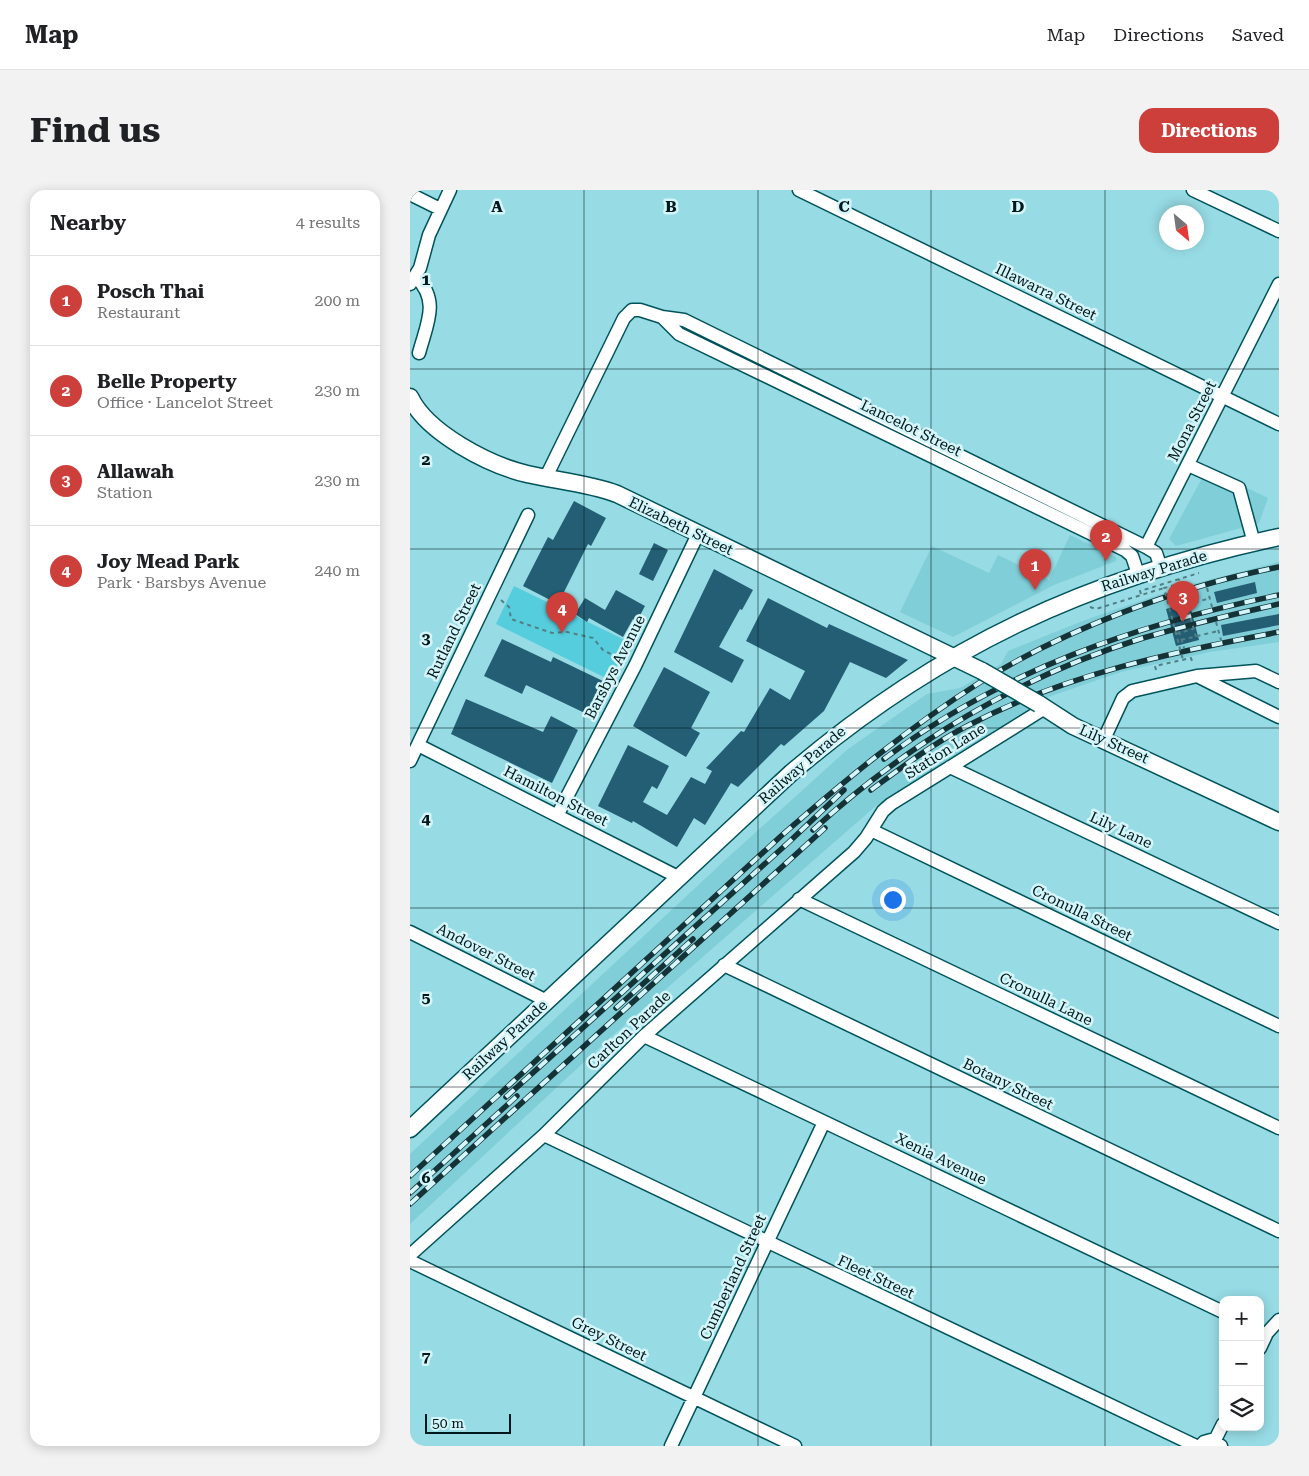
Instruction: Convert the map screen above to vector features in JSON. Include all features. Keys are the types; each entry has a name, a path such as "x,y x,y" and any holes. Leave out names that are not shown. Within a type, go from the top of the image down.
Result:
{"main road":[{"name":"Elizabeth Street","path":"411,400 422,415 449,438 507,467 546,477 582,483 609,491 930,648 954,657"},
{"name":"Railway Parade","path":"410,1129 791,773 835,736 887,698 993,634 1034,615 1138,574 1279,537"},
{"name":"Lily Street","path":"954,657 982,671 1073,726 1279,822"}],"street":[{"path":"419,353 430,302 426,288 413,280 440,209 450,190"},
{"name":"Illawarra Street","path":"799,190 1279,424"},
{"path":"1193,190 1279,231"},
{"path":"410,194 440,209"},
{"name":"Mona Street","path":"1146,547 1279,284"},
{"name":"Lancelot Street","path":"546,477 624,318 632,310 646,311 662,317 684,320 1146,547"},
{"name":"Lancelot Street","path":"662,317 678,334 1108,542 1132,556"},
{"path":"1188,466 1238,488 1254,543"},
{"name":"Rutland Street","path":"410,761 528,515"},
{"name":"Barsbys Avenue","path":"558,814 635,666 698,534"},
{"path":"1138,574 1132,556 1138,549 1146,547 1156,553 1161,568"},
{"path":"1104,739 1127,694 1138,689 1196,676 1256,670 1279,682"},
{"path":"1196,676 1279,717"},
{"name":"Station Lane","path":"871,830 883,811 891,804 1042,706"},
{"name":"Hamilton Street","path":"418,745 558,814 678,877"},
{"name":"Lily Lane","path":"950,767 1279,923"},
{"name":"Carlton Parade","path":"410,1255 544,1135 644,1036 860,846 871,830"},
{"name":"Cronulla Street","path":"871,830 1279,1026"},
{"name":"Cronulla Lane","path":"799,899 1279,1128"},
{"name":"Andover Street","path":"410,932 547,1002"},
{"name":"Botany Street","path":"724,965 1279,1231"},
{"name":"Xenia Avenue","path":"644,1036 1219,1310"},
{"name":"Cumberland Street","path":"671,1446 824,1122"},
{"name":"Fleet Street","path":"544,1135 767,1243 1198,1446"},
{"name":"Grey Street","path":"410,1261 795,1446"},
{"path":"1269,1334 1279,1320"},
{"path":"1198,1446 1207,1440 1218,1443"}],"path":[{"path":"1141,594 1140,591 1201,571"},
{"path":"1085,606 1096,609 1180,583 1179,579"},
{"path":"1164,588 1183,660"},
{"path":"1207,588 1212,607"},
{"path":"490,594 506,604 511,619 552,633 567,632 592,638 607,653 635,666"},
{"path":"1181,596 1186,605 1196,637"},
{"path":"1177,608 1210,598"},
{"path":"1186,605 1186,614"},
{"path":"1216,622 1221,640"},
{"path":"1176,634 1194,629"},
{"path":"1181,640 1218,630"},
{"path":"1179,631 1184,648"},
{"path":"1156,670 1155,666 1191,658 1192,661"}],"shaded area":[{"path":"682,324 738,352 736,356 680,328"},
{"path":"744,354 807,385 805,389 741,358"},
{"path":"1207,469 1268,498 1259,523 1176,546 1169,539"},
{"path":"1070,535 1116,557 1116,561 1054,585 953,637 900,612 932,546 989,573 998,555 1049,580"},
{"path":"1279,562 1279,642 1210,652 1121,672 1048,697 1012,723 877,805 611,1037 410,1224 410,1154 724,861 848,749 927,694 960,688 1001,664 1008,651 1085,620 1184,586"},
{"path":"514,586 629,642 610,680 496,624"}],"building":[{"path":"574,501 606,518 591,546 588,544 558,604 523,586 548,537 553,540"},
{"path":"654,543 668,550 653,581 639,574"},
{"path":"714,569 753,590 719,647 744,660 732,683 674,652"},
{"path":"1255,582 1257,593 1217,603 1214,592"},
{"path":"616,590 645,606 637,621 633,619 623,637 589,618 587,622 575,614 585,598 605,610"},
{"path":"768,598 827,628 829,624 908,660 886,678 850,662 824,711 784,746 781,744 738,787 731,783 705,825 694,818 677,847 633,821 632,823 598,806 628,745 669,766 657,789 652,786 643,802 667,815 691,777 705,784 712,771 706,768 741,731 744,732 770,688 790,700 805,671 746,641"},
{"path":"1189,602 1199,640 1176,646 1166,609"},
{"path":"1279,614 1279,625 1223,636 1221,625"},
{"path":"502,639 551,662 553,657 605,682 589,715 526,685 522,694 484,676"},
{"path":"664,667 710,692 691,728 700,733 686,757 633,726"},
{"path":"466,699 543,732 551,716 578,730 552,783 451,734"}],"railway":[{"path":"410,1176 781,836 853,775 927,718 1013,663 1086,628 1163,598 1241,575 1279,567"},
{"path":"884,759 929,728 975,700 1023,676 1072,655 1122,636 1174,620 1279,595"},
{"path":"813,830 849,798 927,741 968,716 1053,672 1143,638 1279,604"},
{"path":"871,790 918,756 956,732 1006,707 1043,692 1082,678 1160,657 1279,632"},
{"path":"506,1097 789,842 844,790"},
{"path":"410,1204 825,828"},
{"path":"616,1008 693,939"},
{"path":"410,1193 517,1096"}],"place":[{"name":"Belle Property","path":"1106,561"},
{"name":"Posch Thai","path":"1035,590"},
{"name":"Allawah","path":"1183,622"},
{"name":"Joy Mead Park","path":"562,633"}]}
